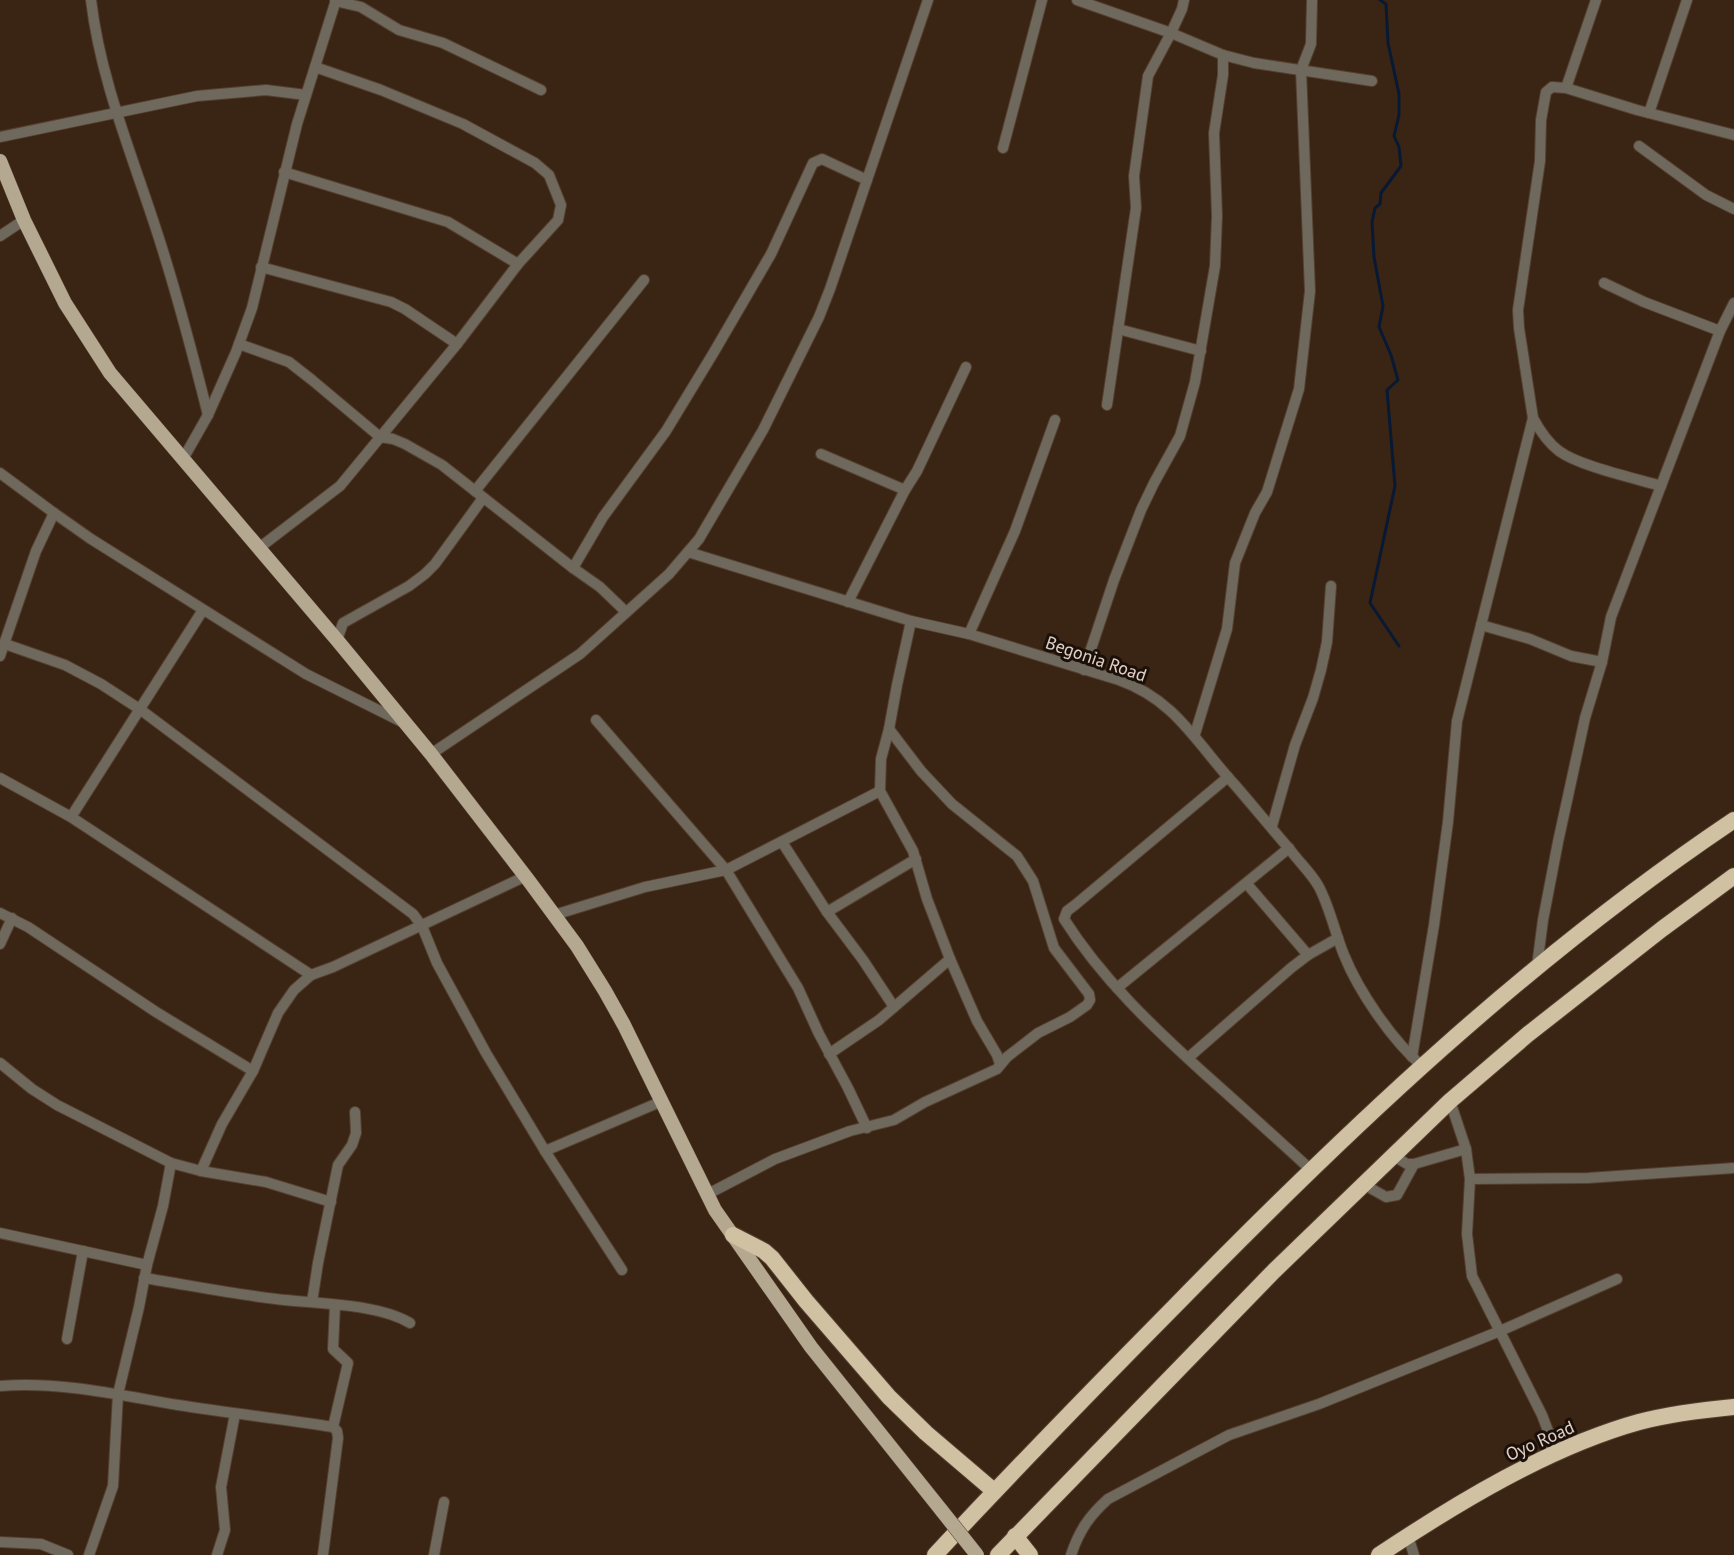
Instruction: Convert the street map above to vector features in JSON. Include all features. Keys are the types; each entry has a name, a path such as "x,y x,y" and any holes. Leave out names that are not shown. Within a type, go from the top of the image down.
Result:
{"highway":[{"path":"935,1555 994,1491 1239,1240 1417,1062 1601,915 1734,820"},
{"path":"998,1555 1274,1270 1450,1101 1527,1035 1662,929 1734,876"},
{"path":"733,1235 764,1251 772,1258 889,1397 953,1457 994,1491"},
{"name":"Oyo Road","path":"1379,1555 1497,1482 1550,1456 1639,1422 1696,1411 1734,1407"},
{"path":"1015,1536 1030,1555"}],"main road":[{"path":"0,160 24,220 65,303 110,373 337,640 431,754 526,876 605,991 624,1025 706,1195 811,1347 977,1555"}],"street":[{"path":"91,0 104,70 163,249 208,415"},
{"path":"183,459 208,415 252,308 284,172 335,0 361,7 399,30 443,43 541,90"},
{"path":"431,754 580,654 669,574 699,539 763,430 819,317 928,0"},
{"path":"1003,148 1042,0"},
{"path":"1077,0 1171,33 1223,55 1254,63 1372,81"},
{"path":"1107,405 1136,208 1134,176 1149,76 1171,33 1184,0"},
{"path":"1195,734 1227,629 1235,563 1255,513 1267,492 1299,389 1310,291 1301,70 1311,44 1312,0"},
{"path":"1566,88 1596,0"},
{"path":"1649,113 1687,0"},
{"path":"1084,670 1114,580 1141,510 1180,436 1195,382 1215,266 1217,216 1214,133 1223,75 1223,55"},
{"path":"259,548 340,486 458,344 518,264 558,220 561,212 561,205 549,175 543,168 463,124 381,90 315,67"},
{"path":"1661,486 1590,465 1561,452 1540,431 1533,418 1518,310 1540,161 1541,120 1546,92 1552,87 1566,88 1734,135"},
{"path":"0,137 197,96 266,90 306,95"},
{"path":"1638,146 1706,195 1734,209"},
{"path":"573,568 603,517 666,431 714,352 771,254 813,163 822,159 867,180"},
{"path":"284,172 448,222 518,264"},
{"path":"0,236 24,220"},
{"path":"261,267 391,302 458,344"},
{"path":"337,640 343,623 409,585 435,564 479,495 644,280"},
{"path":"1604,283 1644,302 1720,331"},
{"path":"1537,966 1545,909 1585,718 1602,662 1611,617 1720,331 1734,303"},
{"path":"1118,329 1201,351"},
{"path":"239,344 289,363 380,438 393,439 405,444 442,465 600,587 627,612"},
{"path":"848,602 917,471 966,367"},
{"path":"1417,1062 1445,845 1457,721 1533,418"},
{"path":"969,634 1015,531 1055,420"},
{"path":"821,454 905,490"},
{"path":"0,472 54,513 306,674 406,724"},
{"path":"0,656 36,551 54,513"},
{"name":"Begonia Road","path":"687,552 911,621 969,634 1136,686 1175,715 1195,734 1228,777 1272,826 1319,888 1362,993 1417,1062"},
{"path":"1272,826 1295,745 1321,670 1327,642 1331,586"},
{"path":"71,817 203,610"},
{"path":"911,621 890,729 881,759 880,791 916,859 927,899 950,959 977,1021 1000,1064"},
{"path":"1481,625 1530,639 1571,656 1602,662"},
{"path":"5,644 65,665 101,684 141,710 274,812 406,908 422,926 437,963 475,1034 545,1151 622,1270"},
{"path":"596,720 726,870 798,988 867,1128"},
{"path":"706,1195 775,1159 850,1131 894,1120 925,1102 997,1069 1038,1033 1070,1017 1087,1005 1090,1000 1089,994 1054,948 1033,881 1017,856 952,804 921,771 890,729"},
{"path":"1228,777 1067,911 1064,919 1082,947 1117,988 1188,1058 1311,1170"},
{"path":"0,778 71,817 311,975"},
{"path":"554,915 645,887 726,870 880,791"},
{"path":"782,842 827,912 864,960 894,1007"},
{"path":"1117,988 1289,848"},
{"path":"827,912 916,859"},
{"path":"201,1171 222,1124 252,1071 278,1013 294,990 311,975 333,967 526,876"},
{"path":"1247,884 1308,955"},
{"path":"0,913 28,927 156,1012 252,1071"},
{"path":"0,944 12,918"},
{"path":"1188,1058 1308,955 1338,938"},
{"path":"830,1054 894,1007 950,959"},
{"path":"0,1062 32,1089 57,1105 171,1163 201,1171 266,1182 331,1202"},
{"path":"1450,1101 1466,1149 1470,1179 1467,1234 1472,1276 1526,1380 1551,1436 1550,1456"},
{"path":"545,1151 660,1102"},
{"path":"312,1302 338,1165 352,1145 356,1133 355,1112"},
{"path":"1394,1156 1407,1164 1414,1164 1466,1149"},
{"path":"89,1555 113,1486 118,1394 147,1265 163,1206 171,1163"},
{"path":"1364,1184 1386,1197 1397,1195 1414,1164"},
{"path":"1470,1179 1588,1178 1734,1168"},
{"path":"0,1233 147,1265"},
{"path":"67,1339 83,1251"},
{"path":"144,1278 275,1299 335,1305 397,1315 410,1323"},
{"path":"1071,1555 1085,1523 1093,1512 1108,1500 1229,1435 1319,1404 1500,1331 1617,1279"},
{"path":"333,1427 348,1363 333,1349 335,1305"},
{"path":"0,1386 61,1386 333,1427 337,1431 338,1438 323,1555"},
{"path":"217,1555 225,1530 221,1486 235,1414"},
{"path":"434,1555 444,1502"},
{"path":"1408,1536 1414,1555"},
{"path":"0,1542 41,1544 68,1555"}],"waterway":[{"path":"1380,0 1386,4 1388,43 1399,94 1399,115 1394,136 1399,147 1401,166 1381,193 1380,204 1375,208 1372,222 1374,257 1383,306 1379,327 1391,355 1398,380 1387,390 1395,486 1370,603 1399,646"}]}
